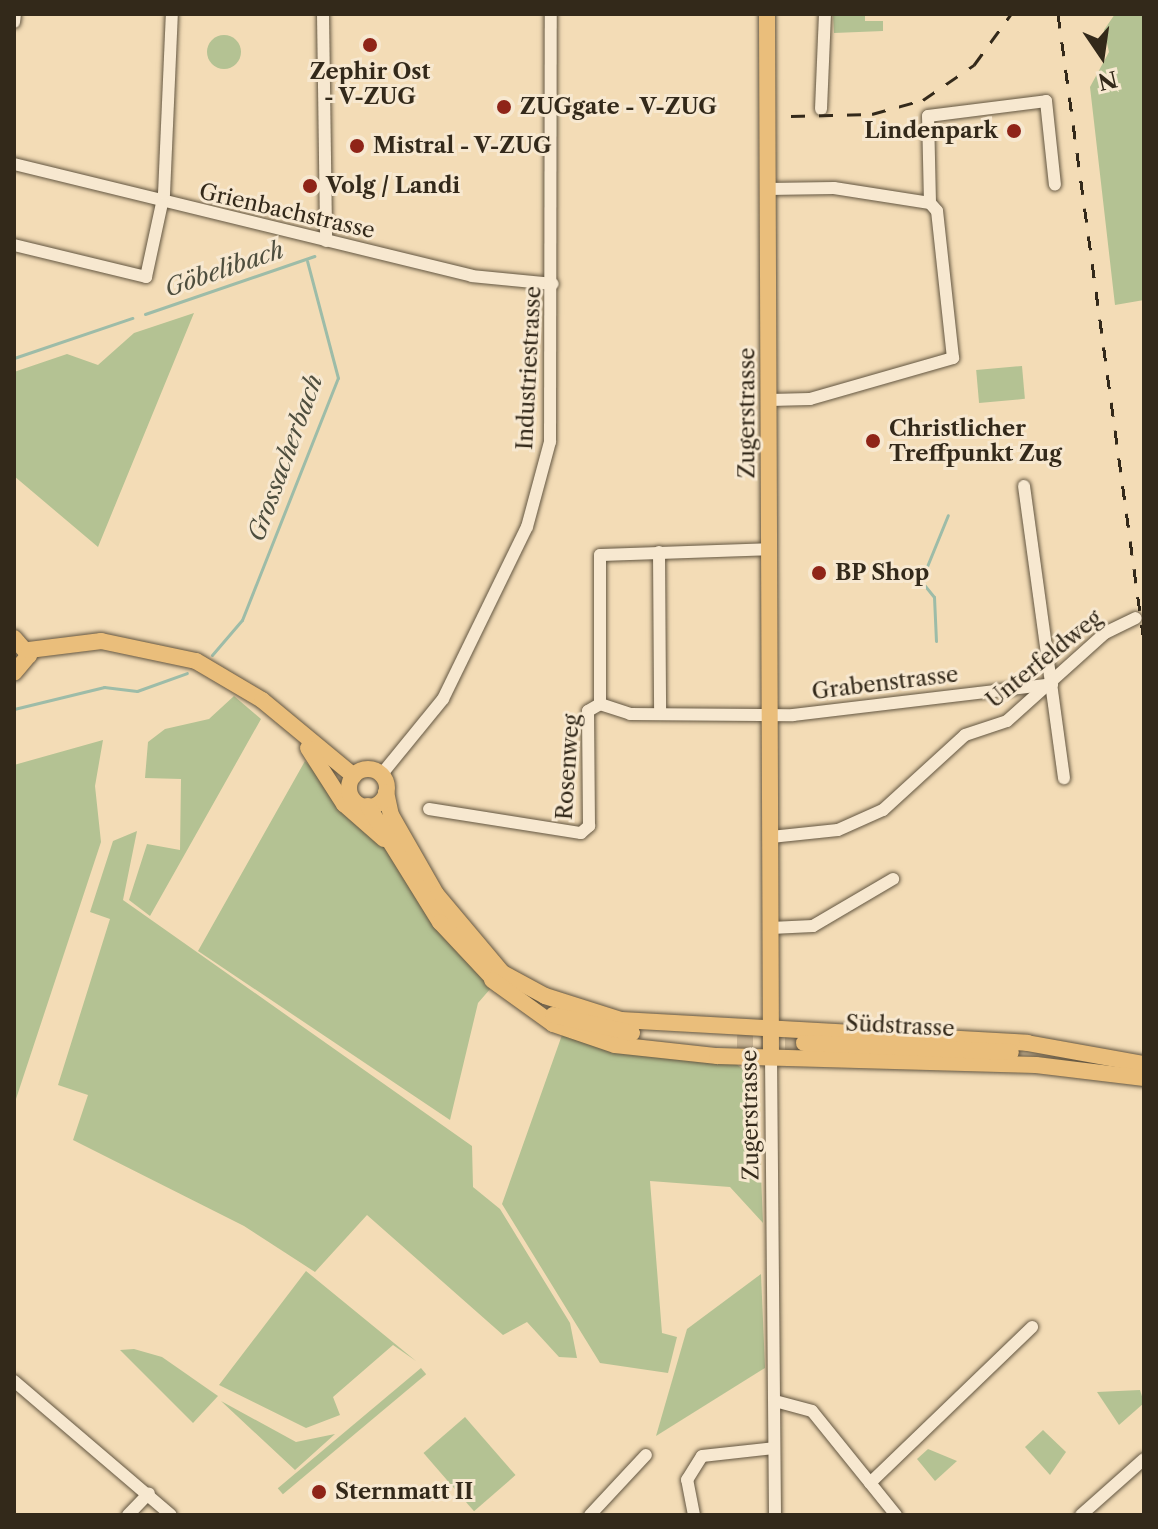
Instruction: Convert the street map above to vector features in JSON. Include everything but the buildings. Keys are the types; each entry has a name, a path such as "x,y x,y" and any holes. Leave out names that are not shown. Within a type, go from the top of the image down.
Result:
{"main road":[{"name":"Zugerstrasse","path":"767,14 771,1056"},
{"path":"14,638 29,650 101,641 202,664 298,729 354,776"},
{"path":"14,673 27,665 29,650"},
{"path":"298,729 344,804 407,868"},
{"path":"354,776 368,769 381,775 386,792 436,894 495,975 593,1026 737,1040"},
{"path":"354,776 351,796 368,806 452,939 532,1011 592,1040 771,1056 1036,1065 1144,1078"},
{"path":"368,806 386,792"},
{"path":"495,975 545,996 621,1020 771,1031 1027,1043 1144,1064"},
{"name":"Südstrasse","path":"804,1043 993,1052 1144,1064"},
{"name":"Südstrasse","path":"993,1052 1144,1078"}],"street":[{"path":"14,22 15,14"},
{"path":"14,245 146,277 162,202 172,14"},
{"path":"323,14 326,241"},
{"name":"Industriestrasse","path":"381,775 443,699 527,527 550,442 553,284 551,14"},
{"path":"821,109 825,14"},
{"path":"770,400 810,399 953,358 937,211 930,203 926,120 933,113 1046,101 1055,185"},
{"name":"Grienbachstrasse","path":"14,164 503,282 553,284"},
{"path":"768,189 834,188 930,203"},
{"path":"1024,486 1064,778"},
{"path":"660,714 659,552 769,549"},
{"name":"Rosenweg","path":"429,809 581,833 589,826 588,711 600,704 600,555 659,552"},
{"name":"Unterfeldweg","path":"771,837 838,830 883,810 965,735 1007,721 1052,684 1105,633 1136,618"},
{"name":"Grabenstrasse","path":"772,715 1052,684"},
{"path":"600,704 660,714 772,715"},
{"path":"771,928 813,926 893,879"},
{"name":"Zugerstrasse","path":"771,1056 775,1515"},
{"path":"870,1483 1032,1327"},
{"path":"14,1381 149,1493 171,1515"},
{"path":"775,1401 812,1411 896,1515"},
{"path":"694,1515 687,1480 702,1456 774,1448"},
{"path":"590,1515 646,1455"},
{"path":"1081,1515 1144,1459"},
{"path":"128,1515 149,1493"}],"green space":[{"path":"833,14 865,14 865,21 883,21 883,31 834,33"},
{"path":"1115,14 1144,14 1144,300 1115,305 1090,87 1109,52 1104,30"},
{"path":"224,35 236,40 241,52 236,64 224,69 212,64 207,52 212,40"},
{"path":"194,313 98,547 14,476 14,372 67,354 98,365 134,333"},
{"path":"1022,366 1025,399 979,403 976,370"},
{"path":"234,696 261,719 150,916 129,900 147,844 180,850 181,779 145,778 148,742 165,729 209,719"},
{"path":"103,740 95,786 101,842 15,1102 14,765"},
{"path":"305,761 386,847 431,922 491,988 478,1003 450,1120 198,951"},
{"path":"137,831 123,900 472,1146 473,1187 500,1209 570,1323 577,1358 559,1357 527,1322 503,1335 367,1215 315,1272 244,1226 73,1140 88,1095 58,1085 110,919 90,912 113,841"},
{"path":"562,1035 618,1052 735,1063 757,1080 763,1223 730,1187 650,1181 662,1333 677,1337 668,1373 600,1363 502,1204"},
{"path":"306,1271 416,1361 393,1345 333,1397 340,1415 306,1428 219,1385"},
{"path":"761,1274 765,1368 656,1436 687,1329"},
{"path":"134,1349 162,1357 218,1396 193,1423 120,1350"},
{"path":"421,1368 426,1374 283,1494 278,1488"},
{"path":"1140,1390 1144,1403 1119,1425 1097,1392"},
{"path":"221,1401 296,1442 335,1434 295,1470"},
{"path":"465,1417 516,1475 474,1511 423,1453"},
{"path":"1043,1430 1066,1452 1050,1475 1025,1447"},
{"path":"928,1449 957,1461 935,1481 917,1459"}],"waterway":[{"name":"Göbelibach","path":"145,314 314,256"},
{"name":"Grossacherbach","path":"212,655 242,620 338,378 307,261"},
{"name":"Göbelibach","path":"14,358 132,318"},
{"path":"936,641 934,597 921,581 948,515"},
{"name":"Grossacherbach","path":"14,709 104,687 137,691 187,673"}],"tunnel":[{"path":"737,1040 804,1043"}],"railway":[{"path":"791,116 872,114 923,100 974,65 1011,14"},
{"path":"1058,14 1144,642"}],"place":[{"name":"Zephir Ost - V-ZUG","path":"370,45"},
{"name":"ZUGgate - V-ZUG","path":"504,107"},
{"name":"Lindenpark","path":"1014,131"},
{"name":"Mistral - V-ZUG","path":"357,146"},
{"name":"Volg / Landi","path":"310,186"},
{"name":"Christlicher Treffpunkt Zug","path":"873,441"},
{"name":"BP Shop","path":"819,573"},
{"name":"Sternmatt II","path":"319,1492"}]}
